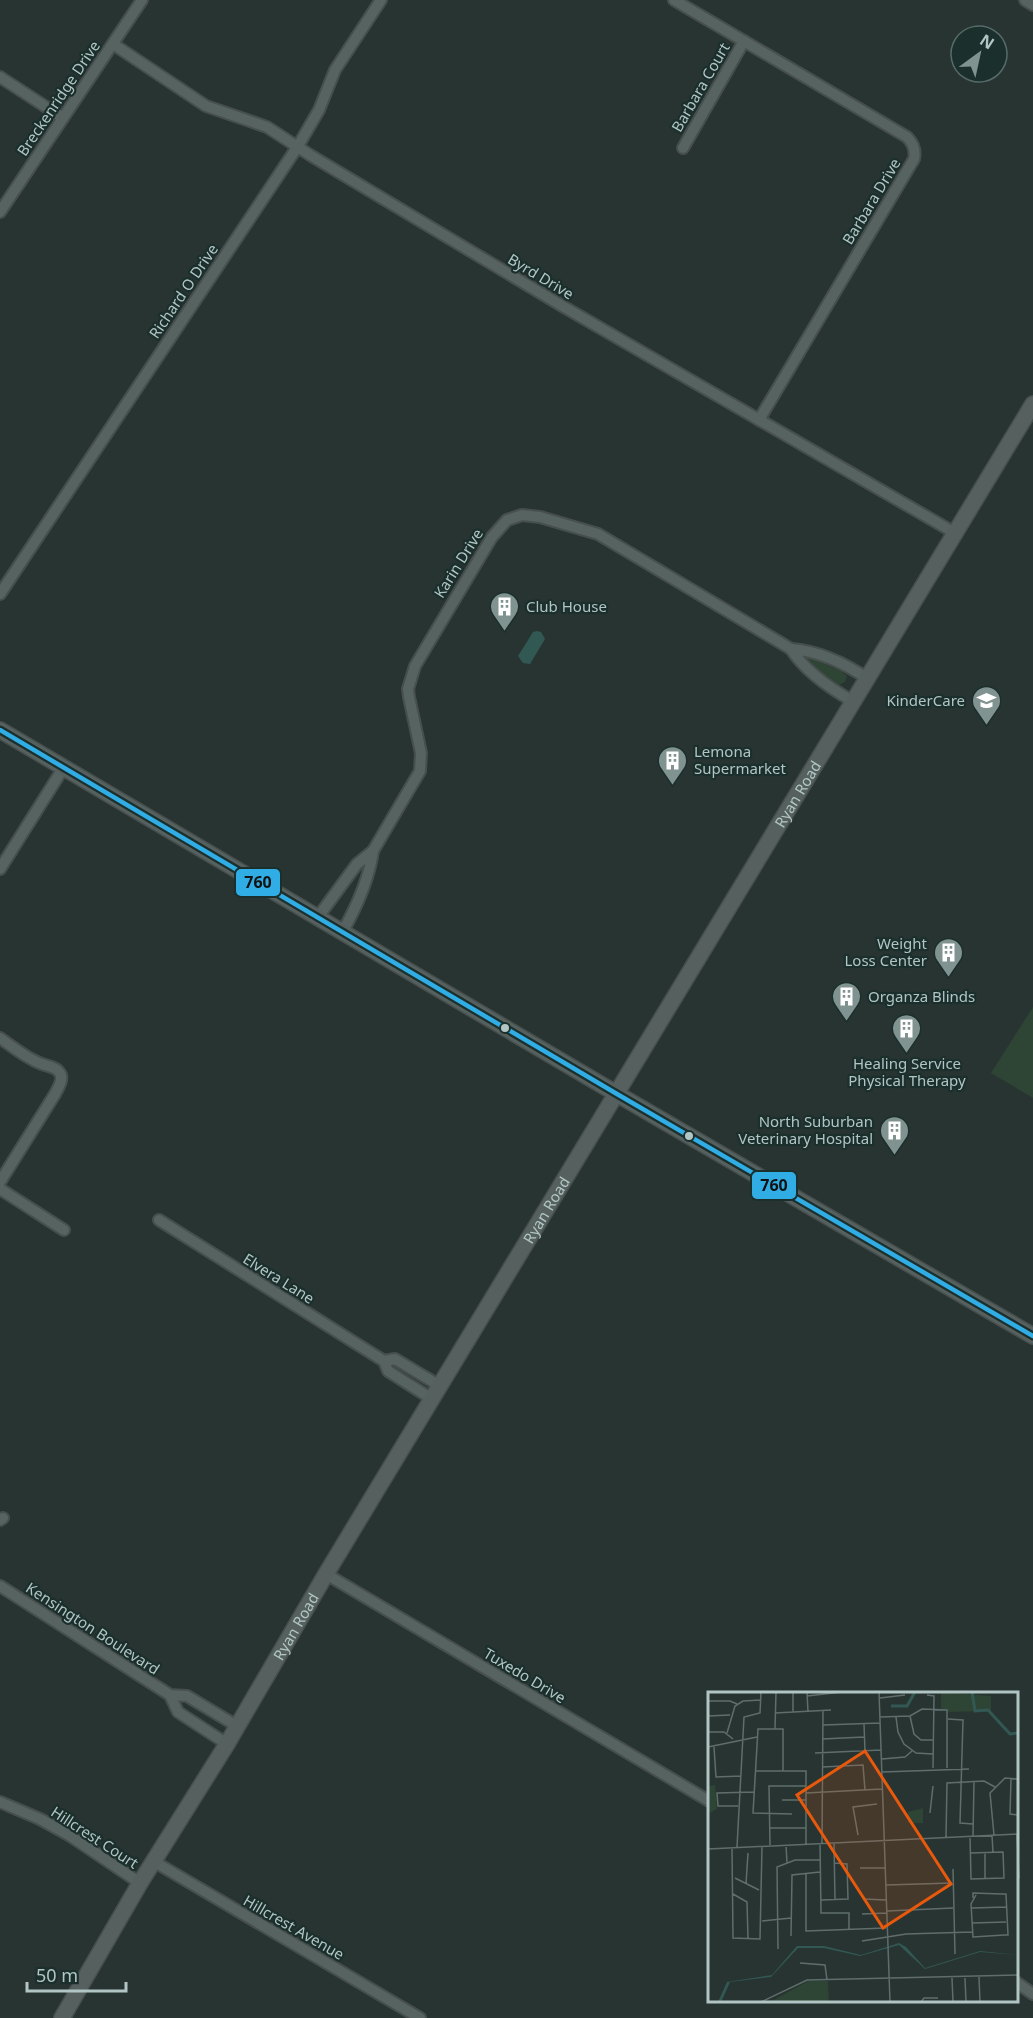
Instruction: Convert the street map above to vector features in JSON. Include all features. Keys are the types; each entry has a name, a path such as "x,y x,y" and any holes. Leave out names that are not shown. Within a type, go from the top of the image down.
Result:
{"main road":[{"name":"Ryan Road","path":"62,2018 153,1861 227,1744 326,1574 1033,404"},
{"path":"0,730 1033,1336"}],"street":[{"name":"Breckenridge Drive","path":"0,212 141,0"},
{"name":"Richard O Drive","path":"0,594 298,146 319,110 335,70 381,0"},
{"name":"Barbara Drive","path":"674,0 908,137 915,153 914,159 759,420"},
{"name":"Barbara Court","path":"683,148 744,41"},
{"name":"Byrd Drive","path":"112,44 206,106 267,127 564,307 955,533"},
{"path":"0,77 63,118"},
{"name":"Karin Drive","path":"318,917 357,864 373,851 420,771 421,753 408,689 414,666 492,537 501,525 514,516 540,517 598,534 791,649 807,650 818,654 868,679"},
{"name":"Karin Drive","path":"791,649 798,661 837,692 854,702"},
{"path":"0,869 64,767"},
{"name":"Karin Drive","path":"343,931 370,871 373,851"},
{"path":"0,1038 39,1063 60,1072 60,1085 0,1182"},
{"path":"0,1189 64,1230"},
{"name":"Elvera Lane","path":"159,1220 384,1361 388,1371 436,1392"},
{"name":"Tuxedo Drive","path":"326,1574 708,1800"},
{"name":"Kensington Boulevard","path":"0,1586 171,1695 187,1695 237,1726"},
{"name":"Kensington Boulevard","path":"171,1695 178,1712 227,1744"},
{"name":"Hillcrest Court","path":"0,1802 40,1819 69,1835 140,1883"},
{"name":"Hillcrest Avenue","path":"153,1861 420,2018"},
{"path":"1018,1983 1033,1994"}],"green space":[{"path":"809,657 841,671 847,676 845,682 839,685 808,664"},
{"path":"1033,1007 1033,1098 991,1073"}],"water":[{"path":"533,632 541,632 545,639 530,664 523,663 518,656"}],"transit line":[{"name":"760","path":"0,730 1033,1336"}],"place":[{"name":"Club House","path":"505,632"},
{"name":"KinderCare","path":"986,726"},
{"name":"Lemona Supermarket","path":"673,786"},
{"name":"Weight Loss Center","path":"948,978"},
{"name":"Organza Blinds","path":"847,1022"},
{"name":"Healing Service Physical Therapy","path":"907,1054"},
{"name":"North Suburban Veterinary Hospital","path":"894,1156"}]}
